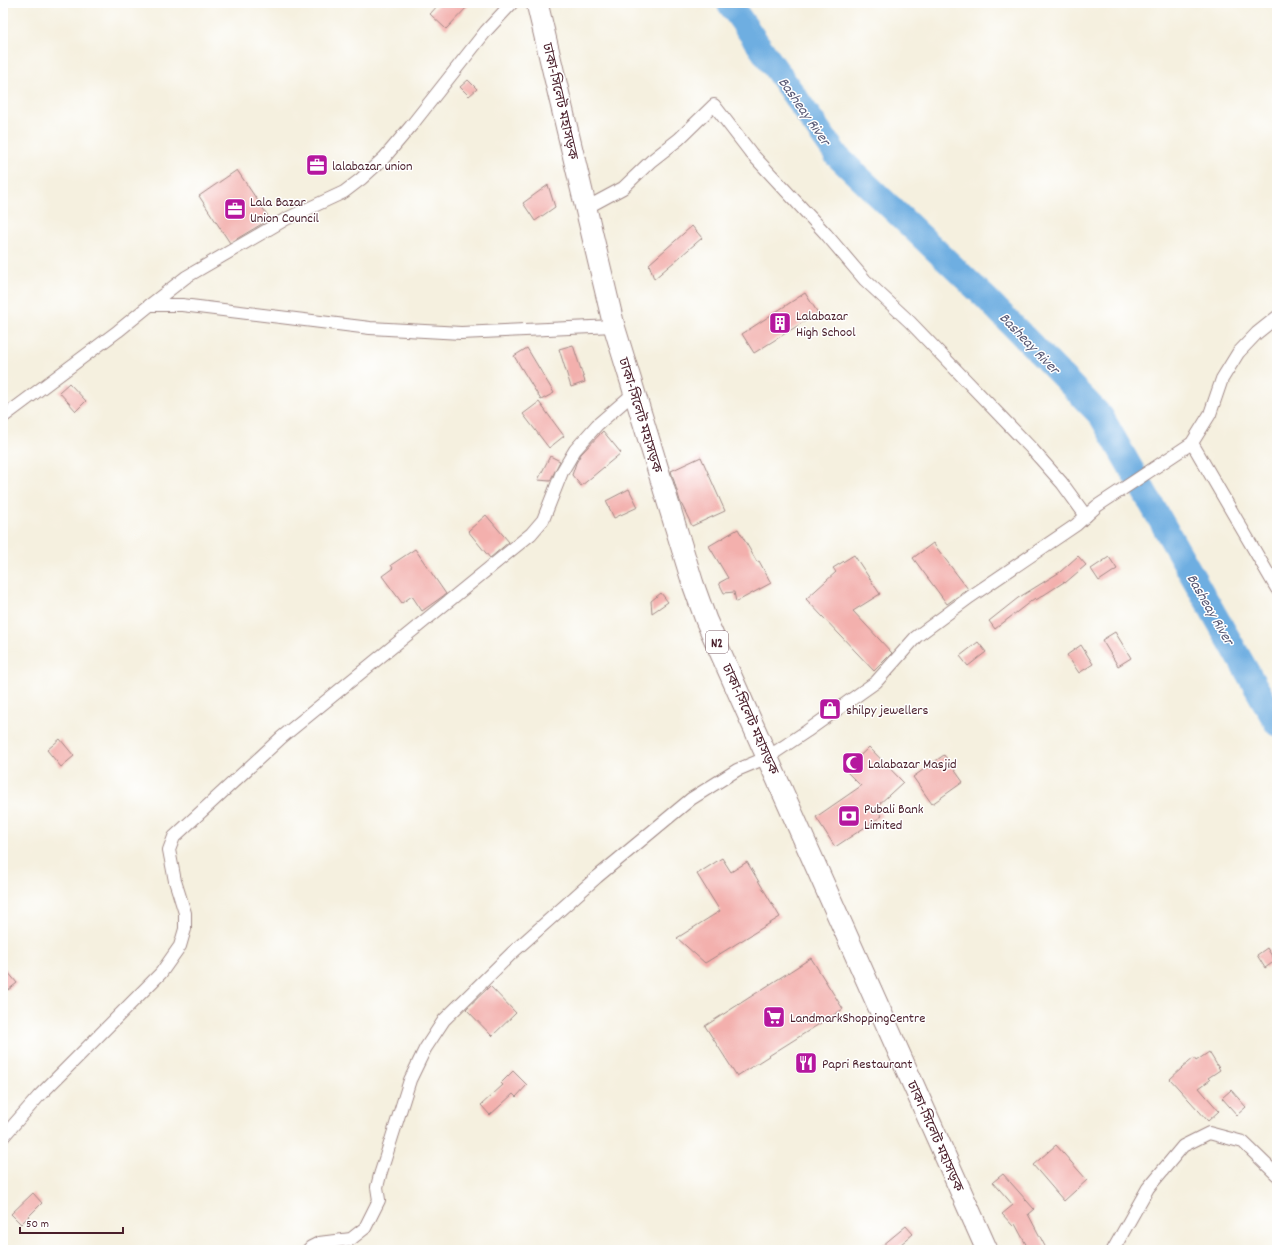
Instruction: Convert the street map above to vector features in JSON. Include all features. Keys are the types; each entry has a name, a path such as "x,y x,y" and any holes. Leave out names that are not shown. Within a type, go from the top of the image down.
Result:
{"highway":[{"name":"ঢাকা-সিলেট মহাসড়ক","path":"538,3 614,326 693,584 706,620 987,1250"}],"street":[{"path":"3,417 118,331 186,277 286,219 344,192 361,179 384,158 486,31 512,3"},
{"path":"586,208 623,188 651,161 678,140 714,105 751,152 826,234 865,280 910,322 1031,448 1062,483 1086,516"},
{"path":"150,305 182,304 370,328 461,333 614,326"},
{"path":"308,1250 319,1243 352,1239 365,1228 379,1200 377,1187 380,1175 410,1080 425,1049 444,1020 512,953 564,905 691,799 737,770 768,757 876,682 916,637 970,597 1076,525 1097,506 1192,443 1210,414 1222,379 1238,353 1257,333 1277,317"},
{"path":"3,1137 38,1097 161,973 180,946 185,929 185,913 175,881 169,850 174,838 282,737 531,534 542,520 562,472 575,450 597,425 634,393"},
{"path":"1192,443 1277,589"},
{"path":"1113,1250 1148,1188 1183,1146 1209,1133 1243,1142 1277,1175"}],"building":[{"path":"440,3 471,3 446,29 430,14"},
{"path":"468,80 477,89 469,96 460,87"},
{"name":"Lala Bazar Union Council","path":"237,170 270,219 230,243 199,196"},
{"path":"548,185 555,207 535,221 523,203"},
{"path":"692,226 702,238 654,279 649,264"},
{"name":"Lalabazar High School","path":"805,293 818,313 754,353 742,334"},
{"path":"573,345 585,382 571,387 559,349"},
{"path":"527,348 554,393 541,400 514,356"},
{"path":"69,383 86,401 76,411 59,392"},
{"path":"539,402 564,436 549,448 523,414"},
{"path":"603,431 621,453 581,486 572,475 576,463 581,454"},
{"path":"550,456 560,461 550,481 538,480"},
{"path":"701,457 725,511 692,526 680,501 671,471"},
{"path":"629,489 638,507 614,518 606,501"},
{"path":"486,515 509,542 490,558 468,531"},
{"path":"738,529 757,562 759,561 771,583 736,602 734,592 724,593 719,583 728,578 709,546"},
{"path":"933,543 968,589 947,604 913,558"},
{"path":"415,549 446,594 422,611 412,596 402,603 382,576 393,568 391,565"},
{"path":"854,555 880,594 853,611 892,653 874,671 806,599 836,572 833,568"},
{"path":"1078,556 1086,565 1065,583 1064,582 1036,600 1035,598 995,629 989,621 1018,598 1060,572"},
{"path":"1109,557 1117,569 1099,581 1091,569"},
{"path":"661,593 668,602 652,613 651,601"},
{"path":"1115,632 1131,658 1118,666 1102,640"},
{"path":"978,642 986,652 968,666 960,656"},
{"path":"1081,645 1093,664 1079,673 1067,655"},
{"path":"60,739 74,756 61,767 47,750"},
{"path":"869,747 903,782 876,807 882,816 835,847 816,817 861,786 845,770"},
{"path":"944,755 963,782 932,804 913,777"},
{"path":"722,858 731,872 747,862 780,917 705,963 677,938 720,911 697,874"},
{"path":"1267,948 1275,961 1265,968 1257,955"},
{"name":"LandmarkShoppingCentre","path":"811,958 843,1009 737,1076 705,1026"},
{"path":"3,966 17,983 8,990 3,984"},
{"path":"490,986 516,1013 492,1036 466,1009"},
{"path":"1209,1052 1220,1070 1208,1078 1210,1080 1199,1088 1219,1111 1208,1121 1170,1079 1194,1058 1196,1061"},
{"path":"513,1071 527,1085 516,1097 513,1094 490,1115 481,1105 503,1085 501,1083"},
{"path":"1231,1090 1246,1107 1237,1115 1222,1098"},
{"path":"1056,1145 1087,1180 1064,1201 1033,1165"},
{"path":"1003,1174 1034,1209 1028,1214 1047,1250 1029,1250 1015,1224 1013,1226 1002,1214 1013,1205 993,1182"},
{"path":"33,1193 42,1203 21,1224 11,1214"},
{"path":"906,1226 913,1234 894,1250 877,1250"}],"waterway":[{"name":"Basheay River","path":"729,3 837,156 987,299 1101,416 1277,724"}],"place":[{"name":"lalabazar union","path":"317,165"},
{"name":"Lala Bazar Union Council","path":"235,209"},
{"name":"Lalabazar High School","path":"780,323"},
{"name":"shilpy jewellers","path":"830,709"},
{"name":"Lalabazar Masjid","path":"853,763"},
{"name":"Pubali Bank Limited","path":"849,816"},
{"name":"LandmarkShoppingCentre","path":"774,1017"},
{"name":"Papri Restaurant","path":"806,1063"}]}
